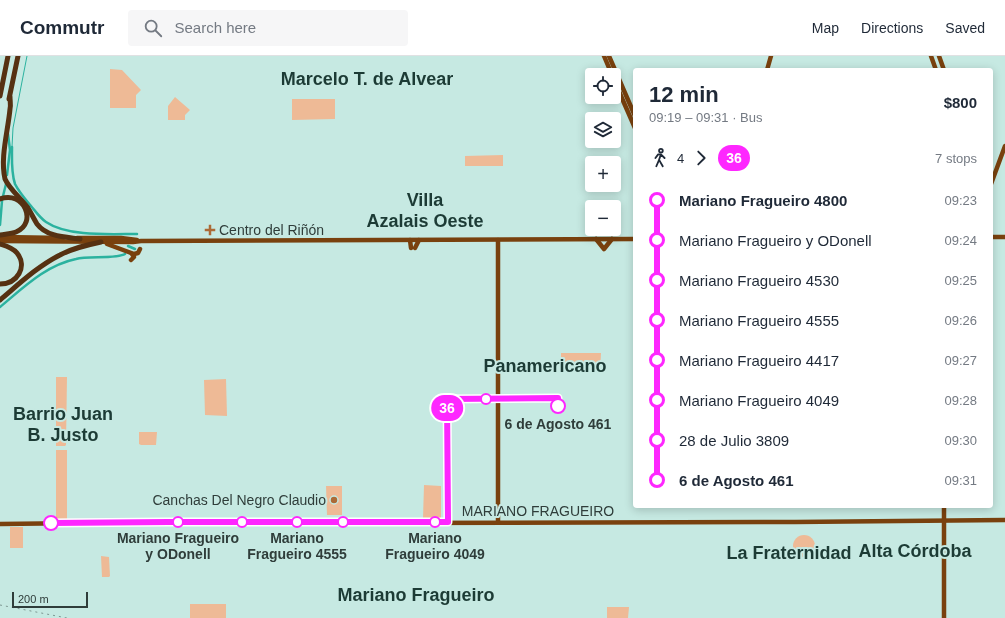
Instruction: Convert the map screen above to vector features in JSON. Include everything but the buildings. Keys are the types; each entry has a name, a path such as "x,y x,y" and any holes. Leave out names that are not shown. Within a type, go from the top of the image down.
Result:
{"highway":[{"path":"0,96 8,56"},
{"path":"0,147 18,56"},
{"path":"0,88 3,79"},
{"path":"10,97 10,108 3,154 3,170 6,179 11,188 24,202 37,223 43,229 59,236 80,238"},
{"path":"0,199 10,197 18,200 24,207 27,216 24,225 20,230 15,233 0,236"},
{"path":"0,300 42,265 54,258 74,249 101,242"},
{"path":"0,243 16,252 20,258 21,265 20,271 15,279 7,284 0,284"}],"main road":[{"path":"604,56 609,68"},
{"path":"609,56 633,111"},
{"path":"768,68 771,56"},
{"path":"931,56 935,68"},
{"path":"939,56 943,68"},
{"path":"621,96 633,123"},
{"path":"993,179 1005,146"},
{"path":"0,236 121,238 141,241"},
{"path":"993,237 1005,238"},
{"path":"596,239 604,249 612,239"},
{"path":"0,243 633,239"},
{"path":"412,240 413,248 419,240"},
{"path":"488,240 498,249"},
{"path":"498,240 498,522"},
{"path":"498,249 508,240"},
{"path":"101,242 132,254 138,253 140,249"},
{"path":"131,260 134,258 132,254"},
{"path":"944,508 944,618"},
{"name":"MARIANO FRAGUEIRO","path":"0,524 168,522 795,522 1005,520"}],"shaded area":[{"path":"110,69 122,70 141,90 136,95 136,108 110,108"},
{"path":"175,97 190,110 185,115 185,120 168,120 168,106"},
{"path":"292,99 335,99 335,119 292,120"},
{"path":"503,155 503,166 465,166 465,156"},
{"path":"561,353 601,353 600,372 561,372"},
{"path":"56,377 67,377 65,446 56,446"},
{"path":"226,379 227,416 205,415 204,380"},
{"path":"139,432 157,432 156,445 139,444"},
{"path":"56,450 67,450 67,521 56,521"},
{"path":"424,485 441,486 441,519 423,519"},
{"name":"Canchas Del Negro Claudio","path":"326,486 342,486 342,515 327,515"},
{"path":"10,527 23,527 23,548 10,548"},
{"path":"804,535 812,538 815,546 812,554 804,557 796,554 793,546 796,538"},
{"path":"101,556 109,557 109,577 102,577"},
{"path":"190,604 226,604 226,618 190,618"},
{"path":"607,607 629,607 628,618 607,618"}],"waterway":[{"path":"12,147 13,128 27,56"},
{"path":"7,175 10,150 8,134"},
{"path":"12,147 12,170 15,184 25,199 46,222 55,227 90,234 137,234"},
{"path":"3,196 6,184"},
{"path":"0,225 2,201"},
{"path":"128,246 135,249"},
{"path":"0,307 35,278 55,266 76,259 121,256 125,254"}],"railway":[{"path":"0,605 67,618"}],"bus line":[{"name":"36","path":"51,523 448,522 447,399 558,398 558,406"}],"place":[{"name":"Centro del Riñón","path":"210,230"},
{"name":"6 de Agosto 461","path":"558,406"},
{"name":"Canchas Del Negro Claudio","path":"334,500"},
{"name":"Mariano Fragueiro y ODonell","path":"178,522"},
{"name":"Mariano Fragueiro 4555","path":"297,522"},
{"name":"Mariano Fragueiro 4049","path":"435,522"}],"district":[{"name":"Marcelo T. de Alvear","path":"367,79"},
{"name":"Villa Azalais Oeste","path":"425,210"},
{"name":"Panamericano","path":"545,366"},
{"name":"Barrio Juan B. Justo","path":"63,424"},
{"name":"Alta Córdoba","path":"915,551"},
{"name":"La Fraternidad","path":"789,553"},
{"name":"Mariano Fragueiro","path":"416,595"}]}
